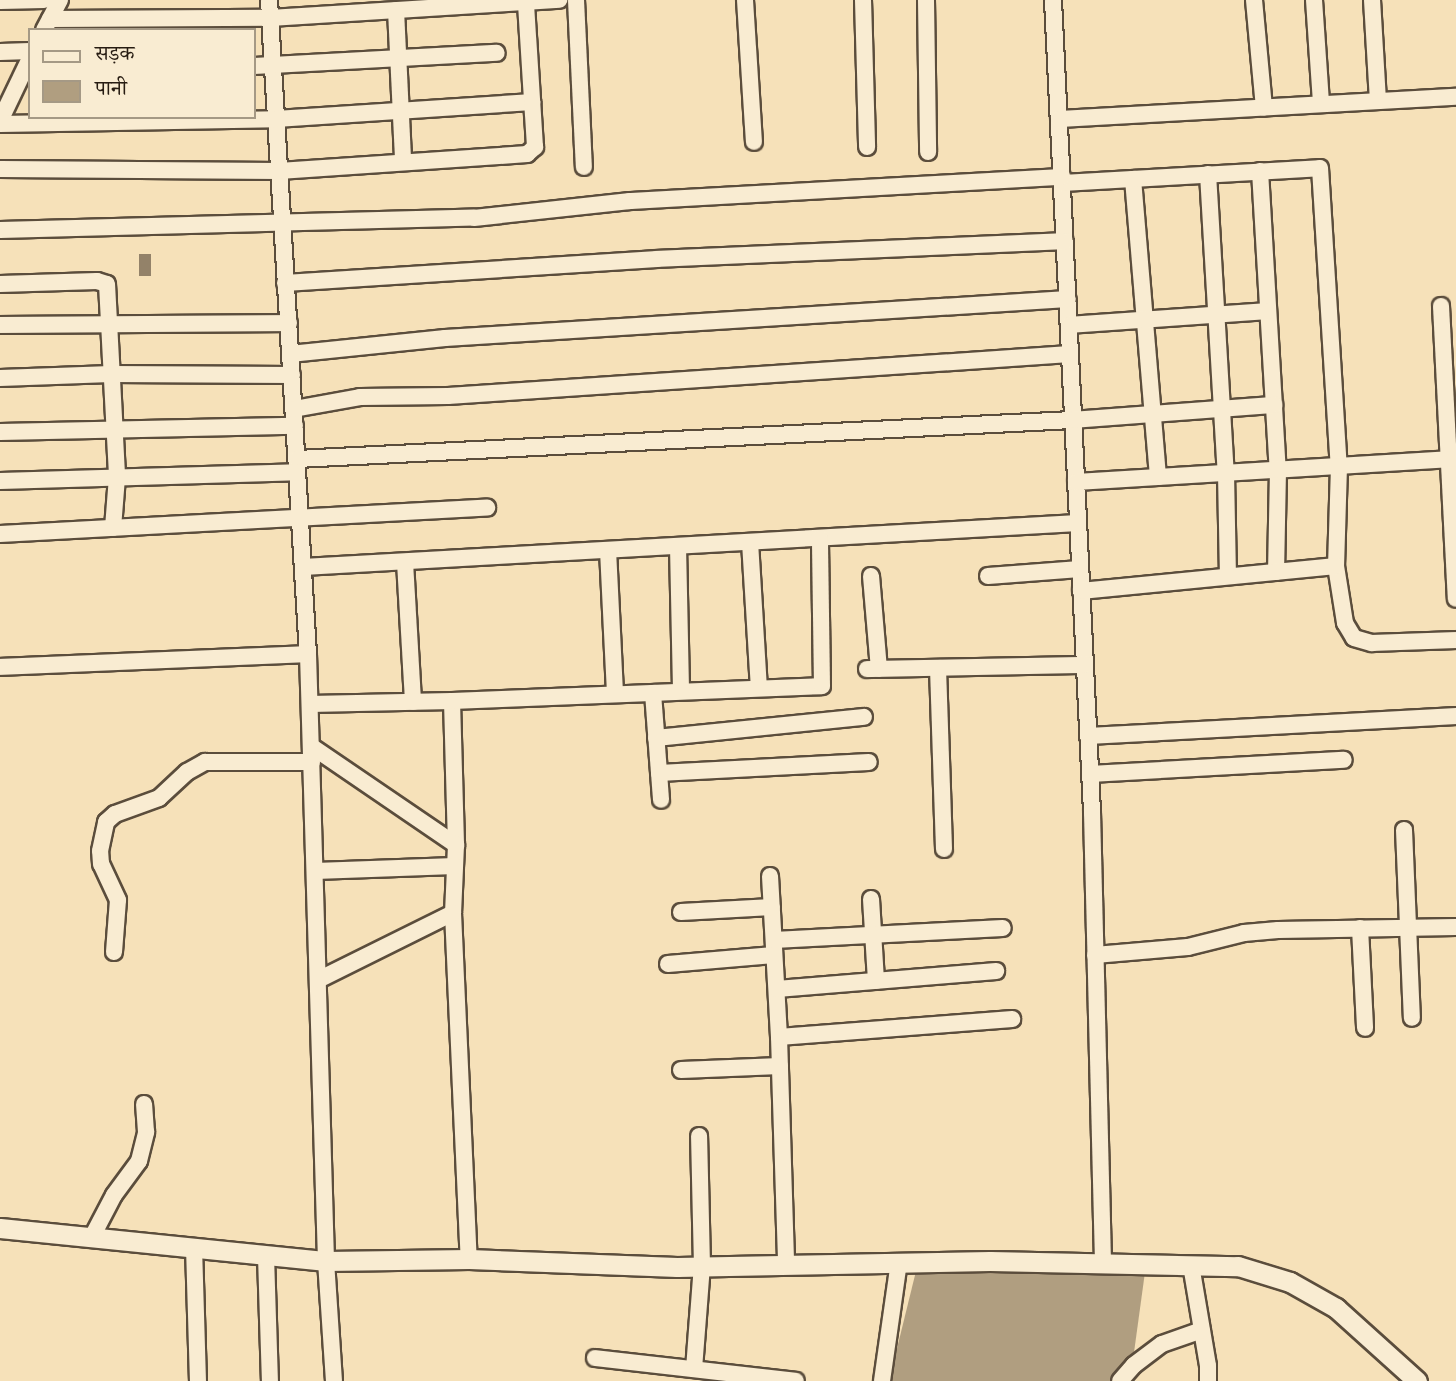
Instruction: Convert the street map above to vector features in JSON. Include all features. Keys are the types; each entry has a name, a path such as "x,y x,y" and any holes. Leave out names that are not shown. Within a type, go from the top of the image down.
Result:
{"street":[{"path":"0,1 44,0"},
{"path":"60,0 47,24 270,18 378,5 396,10 559,0"},
{"path":"269,0 308,654 326,1261 334,1381"},
{"path":"576,0 584,167"},
{"path":"745,0 754,142"},
{"path":"863,0 867,147"},
{"path":"926,0 928,152"},
{"path":"1053,0 1090,774 1103,1262"},
{"path":"1254,0 1264,108"},
{"path":"1314,0 1321,104"},
{"path":"1372,0 1378,102"},
{"path":"0,169 279,171 532,152 535,147 526,2"},
{"path":"396,10 403,161"},
{"path":"0,52 28,51"},
{"path":"256,66 497,53"},
{"path":"28,67 0,122 276,119 532,102"},
{"path":"1059,119 1456,97"},
{"path":"0,230 474,218 630,201 1320,168 1339,466 1336,566 1345,623 1354,638 1372,643 1456,640"},
{"path":"1260,171 1278,470 1276,572"},
{"path":"1208,174 1226,473 1228,576"},
{"path":"1133,179 1158,477"},
{"path":"285,283 657,260 1065,241"},
{"path":"0,284 106,282 117,477 113,528"},
{"path":"290,354 445,338 1068,299"},
{"path":"1441,306 1452,459 1456,599"},
{"path":"1069,325 1268,311"},
{"path":"0,325 108,322 289,323"},
{"path":"293,409 360,397 448,396 1070,354"},
{"path":"0,378 111,374 292,375"},
{"path":"0,481 117,477 1274,405"},
{"path":"0,432 295,426"},
{"path":"1076,482 1452,459"},
{"path":"0,534 487,508"},
{"path":"303,567 1078,523"},
{"path":"310,704 452,702 822,686 820,538"},
{"path":"750,542 759,688"},
{"path":"678,546 681,691"},
{"path":"608,550 615,694"},
{"path":"405,562 413,702"},
{"path":"1081,591 1336,566"},
{"path":"988,576 1080,569"},
{"path":"870,576 873,669 1085,666"},
{"path":"0,667 308,654"},
{"path":"938,668 944,849"},
{"path":"653,693 661,800"},
{"path":"452,702 456,845 453,913 468,1259"},
{"path":"1088,736 1456,716"},
{"path":"656,738 864,717"},
{"path":"114,952 118,900 101,864 100,851 106,822 115,814 159,798 187,772 205,762 312,754 456,845"},
{"path":"1090,774 1344,760"},
{"path":"659,773 869,762"},
{"path":"1404,830 1412,1017"},
{"path":"315,871 455,866"},
{"path":"769,876 777,989 786,1264"},
{"path":"871,899 876,981"},
{"path":"681,912 772,907"},
{"path":"318,981 453,913"},
{"path":"1095,955 1188,947 1244,933 1456,927"},
{"path":"667,964 873,935 1003,928"},
{"path":"1360,928 1365,1028"},
{"path":"777,989 996,971"},
{"path":"779,1037 1012,1019"},
{"path":"681,1070 780,1066"},
{"path":"92,1237 100,1218 141,1154 146,1132 144,1104"},
{"path":"694,1369 702,1266 699,1136"},
{"path":"0,1228 326,1261 468,1259 638,1267 899,1262 1103,1262 1238,1266 1290,1282 1336,1308 1415,1380"},
{"path":"194,1247 198,1381"},
{"path":"267,1256 270,1381"},
{"path":"882,1381 899,1262"},
{"path":"1191,1265 1208,1381"},
{"path":"1120,1381 1134,1365 1162,1344 1202,1330"},
{"path":"595,1358 796,1381"}],"water":[{"path":"917,1267 1145,1272 1132,1367 1121,1381 889,1381"}],"building":[{"path":"139,254 151,254 151,276 139,276"}]}
